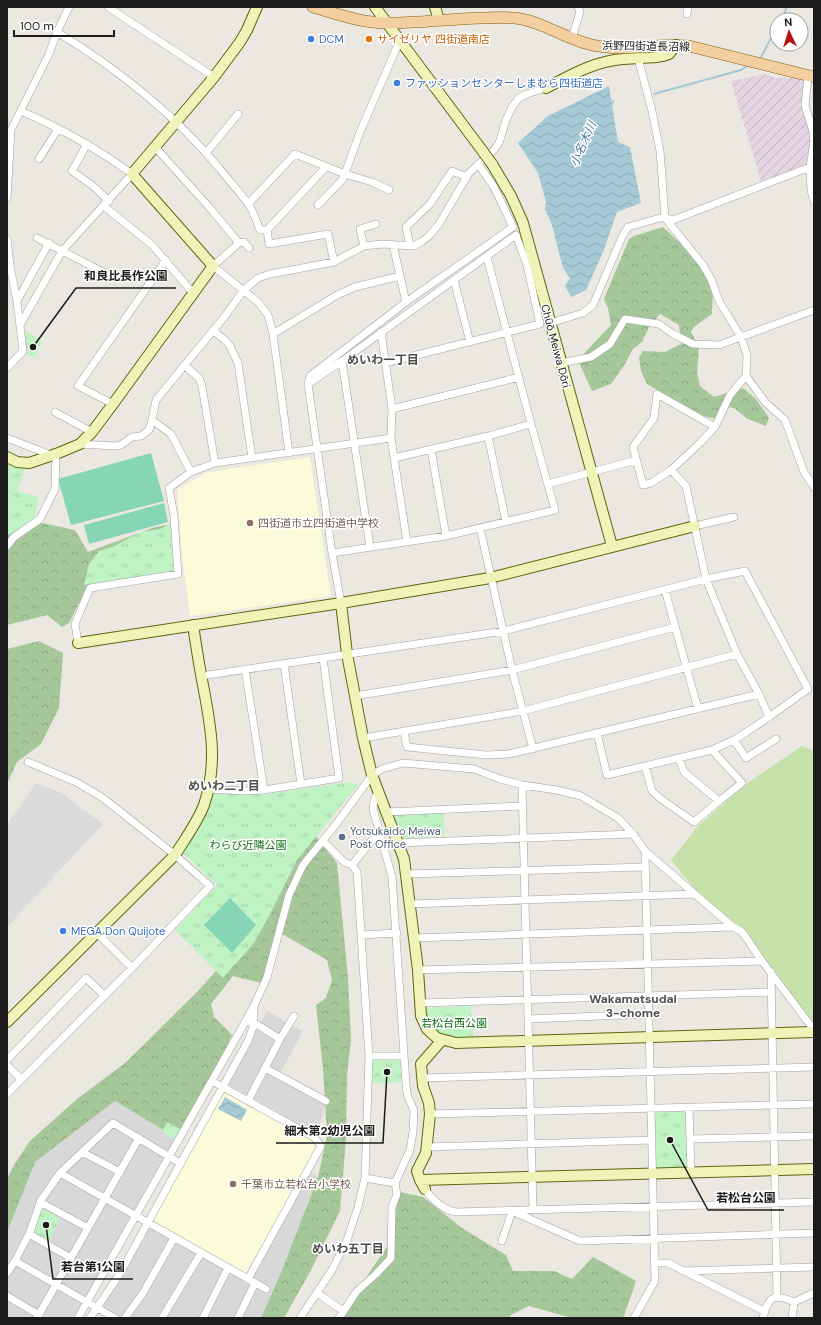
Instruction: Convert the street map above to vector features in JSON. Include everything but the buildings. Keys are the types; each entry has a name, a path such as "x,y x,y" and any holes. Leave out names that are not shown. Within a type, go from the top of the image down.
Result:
{"main road":[{"name":"浜野四街道長沼線","path":"313,7 353,19 387,23 518,18 531,21 572,38 602,47 689,46 811,76"}],"street":[{"path":"7,198 11,130 49,54 57,32 69,7"},
{"path":"108,7 214,77"},
{"path":"20,325 62,251 106,204 214,77 240,42 257,7"},
{"name":"Chūō Meiwa Dōri","path":"376,7 492,164 512,196 523,222 612,546"},
{"path":"435,7 439,20"},
{"path":"572,38 580,12 578,7"},
{"path":"57,32 118,72 176,121 206,153 248,204 260,230 267,230 326,167"},
{"path":"318,205 343,179 360,132 400,40"},
{"path":"80,444 121,445 132,437 141,436 149,430 156,400 213,331 243,291 258,278 334,262 364,246 382,244 410,246 422,242 439,224 467,177 499,143 506,120 512,107 519,98 546,88 587,67 622,59 663,56 669,54 676,45"},
{"path":"638,58 652,111 660,151 665,218 704,265 711,279 719,302 740,337 747,355 746,376 730,395 715,427 671,470 651,483 643,485 633,447 654,418 657,394 715,427"},
{"path":"811,76 805,105 813,132 814,141 810,167 811,190 814,201"},
{"path":"21,111 87,144 114,160 132,174 213,266 264,308 268,315 273,334 289,453"},
{"path":"206,153 238,114"},
{"path":"39,159 58,129"},
{"path":"87,144 72,171 93,186 106,204 152,245 193,293"},
{"path":"155,147 239,243"},
{"path":"248,204 295,154 344,174 372,182 389,190"},
{"path":"478,164 494,187 513,227 406,302 310,376 308,384 332,553 363,738 372,775 404,859 418,970 421,1016 423,1022 433,1034 442,1040 456,1043 814,1031"},
{"path":"550,323 583,313 593,305 622,237 628,227 665,218 673,220 810,167"},
{"path":"410,246 406,227 430,204 452,171 467,177"},
{"path":"364,246 360,229 376,224"},
{"path":"267,230 269,244 328,234 334,262"},
{"path":"308,384 516,235 527,265 540,324 386,363"},
{"path":"37,238 107,274"},
{"path":"7,239 23,351 7,368"},
{"path":"7,457 17,462 29,462 54,455 80,444 92,432 113,404 213,266 239,243 244,242 249,248"},
{"path":"17,301 49,243"},
{"path":"393,245 406,302"},
{"path":"332,553 446,536 555,510 487,257"},
{"path":"113,404 78,386 166,260"},
{"path":"273,334 355,287 400,276"},
{"path":"454,280 470,342"},
{"path":"561,363 591,357 610,344 626,319 659,324 673,334 693,344 719,345 814,310"},
{"path":"213,331 230,346 238,363 252,458"},
{"path":"381,332 392,409 391,438 407,542"},
{"path":"342,361 370,547"},
{"path":"184,365 199,378 202,386 215,463"},
{"path":"746,376 766,403 785,420 804,472 814,487"},
{"path":"392,409 519,377"},
{"path":"55,412 92,432"},
{"path":"152,420 171,434 190,472"},
{"path":"394,458 488,436 531,424"},
{"path":"488,436 506,522"},
{"path":"7,438 54,455"},
{"path":"391,438 318,450 215,463 190,472 169,488 174,516 178,574 90,588 75,624 78,643 341,603 490,578 612,546 734,517"},
{"path":"431,449 446,536"},
{"path":"7,546 14,537 40,519 56,489 54,455"},
{"path":"548,484 636,460"},
{"path":"671,470 686,486 706,579 737,654 769,717"},
{"path":"480,528 490,578 504,631 512,670 533,749"},
{"path":"201,676 504,631 706,579 745,571 808,689 734,740 712,750 608,775 597,734"},
{"path":"665,590 698,709"},
{"path":"7,1022 98,934 175,855 193,827 203,806 208,789 213,756 211,730 193,625"},
{"path":"355,696 512,670 675,627"},
{"path":"363,738 523,711 737,654"},
{"path":"208,789 243,791 264,790 339,778 323,658"},
{"path":"284,664 301,784"},
{"path":"245,669 264,790"},
{"path":"404,732 408,747 486,754 510,754 758,694"},
{"path":"734,740 746,758 776,739"},
{"path":"645,766 652,790 661,799 694,822 742,783 712,750"},
{"path":"679,758 684,772 719,801"},
{"path":"7,1094 105,996 210,886 175,855 103,798 76,782 28,762"},
{"path":"78,1318 254,1006 267,977 289,896 303,865 323,841 372,775 382,769 403,763 474,769 500,779 522,785 557,790 582,796 618,818 633,834 645,851 733,927 741,931 814,1031"},
{"path":"522,785 533,1210"},
{"path":"339,1318 357,1291 391,1258 392,1207 397,1194 395,1183 410,1150 413,1132 414,1111 407,1094 392,877 373,809 374,801 378,792"},
{"path":"385,812 522,806"},
{"path":"397,843 633,834"},
{"path":"352,865 372,840 380,836"},
{"path":"300,1318 332,1270 347,1240 358,1207 365,1178 369,1056 357,872 352,865 344,862 323,841"},
{"path":"634,1318 655,1281 645,851"},
{"path":"406,874 645,867"},
{"path":"410,904 695,894"},
{"path":"414,938 733,927"},
{"path":"362,935 397,933"},
{"path":"98,934 132,968"},
{"path":"418,970 762,961"},
{"path":"771,972 777,1296"},
{"path":"7,1060 86,978 105,996"},
{"path":"420,1003 772,992"},
{"path":"90,1318 119,1275 248,1041 253,1027 254,1006"},
{"path":"528,1019 649,1014"},
{"path":"248,1101 280,1039 294,1016"},
{"path":"245,1022 253,1022 280,1039"},
{"path":"442,1040 421,1064 423,1086 429,1103 430,1114 426,1153 418,1170 420,1180 433,1201 447,1210 456,1212 512,1211 814,1202"},
{"path":"369,1056 404,1056"},
{"path":"7,1065 21,1079"},
{"path":"422,1078 814,1067"},
{"path":"265,1068 326,1101"},
{"path":"212,1081 315,1138 321,1146 252,1281 238,1318"},
{"path":"430,1114 814,1104"},
{"path":"689,1107 691,1172"},
{"path":"7,1273 29,1234 40,1202 60,1173 113,1123 180,1163"},
{"path":"690,1139 814,1136"},
{"path":"7,1296 38,1316 139,1138"},
{"path":"427,1147 652,1140"},
{"path":"82,1152 120,1172"},
{"path":"420,1180 814,1169"},
{"path":"60,1173 266,1289"},
{"path":"365,1178 395,1183"},
{"path":"40,1202 88,1228"},
{"path":"512,1211 580,1241 814,1233"},
{"path":"502,1241 512,1211"},
{"path":"29,1234 71,1258"},
{"path":"126,1318 143,1293 174,1238"},
{"path":"162,1318 201,1253"},
{"path":"15,1261 115,1318"},
{"path":"655,1263 668,1263 764,1315 766,1306 773,1298 777,1296 794,1302 814,1293"},
{"path":"683,1271 814,1267"},
{"path":"203,1318 228,1268"},
{"path":"317,1293 343,1311"},
{"path":"792,1318 794,1302"}],"shaded area":[{"path":"765,74 776,78 800,78 804,85 811,134 808,167 761,181 731,81"},
{"name":"四街道市立四街道中学校","path":"310,457 331,596 190,616 182,556 177,490 206,473"},
{"path":"36,783 62,793 103,824 7,927 7,825"},
{"path":"267,1011 303,1031 278,1077 326,1103 317,1134 227,1084"},
{"name":"千葉市立若松台小学校","path":"225,1092 314,1142 316,1150 246,1273 241,1274 152,1224 150,1218 221,1093"},
{"path":"115,1101 177,1138 74,1318 7,1318 7,1232 35,1162"},
{"path":"310,1171 318,1177 306,1206 301,1230 261,1318 122,1318 100,1306 148,1226 248,1283"}],"green space":[{"path":"663,227 695,257 713,289 712,314 694,327 691,332 699,347 697,373 700,386 714,397 743,388 756,399 769,418 766,426 748,419 734,408 721,406 716,419 703,416 647,384 641,371 639,357 643,351 665,352 681,344 679,325 660,314 649,327 642,342 633,349 625,364 611,384 592,391 578,360 611,325 608,308 604,299 629,239"},
{"path":"23,329 42,341 35,357 27,354"},
{"path":"151,453 164,501 71,525 58,479"},
{"path":"7,464 15,468 25,469 17,491 39,497 34,520 8,535"},
{"path":"164,503 168,522 89,544 84,525"},
{"path":"28,520 75,530 88,552 155,527 168,525 105,562 79,603 69,623 62,627 47,615 7,625 7,522"},
{"path":"172,523 173,571 84,585 89,564 99,551 115,546 140,532 160,529"},
{"path":"39,641 63,653 59,708 41,744 17,762 7,784 7,649"},
{"path":"802,746 814,751 814,1025 743,929 697,892 671,860 699,825 750,781"},
{"name":"わらび近隣公園","path":"350,782 358,785 297,860 254,943 223,978 175,930 217,885 183,853 201,824 210,798 214,794 265,794"},
{"path":"444,811 444,837 402,838 399,836 391,815 393,814"},
{"path":"314,834 337,863 348,978 351,1040 347,1075 346,1139 340,1211 310,1272 284,1318 261,1318 281,1273 318,1177 327,1136 323,1068 316,1005 326,998 332,980 327,960 277,931 261,983 233,976 211,1004 214,1017 232,1035 212,1078 177,1138 115,1101 35,1162 7,1232 7,1179 14,1165 30,1141 77,1099 125,1063 198,991 259,923 264,902"},
{"path":"230,898 256,925 232,953 204,925"},
{"name":"若松台西公園","path":"471,1006 473,1039 455,1040 432,1031 422,1008"},
{"path":"398,1058 401,1062 403,1082 372,1083 372,1059"},
{"path":"658,1110 680,1110 685,1113 687,1165 683,1168 659,1168 655,1166 654,1114"},
{"path":"167,1122 180,1129 175,1139 162,1132"},
{"path":"400,1192 423,1197 462,1228 506,1255 513,1271 554,1271 572,1279 593,1257 636,1281 624,1316 621,1318 572,1318 529,1306 511,1315 509,1318 344,1318 361,1285 388,1245"},
{"path":"44,1209 60,1219 48,1243 33,1235 32,1231 41,1210"}],"water":[{"path":"609,86 618,142 630,147 641,203 617,212 603,252 586,290 571,297 565,286 570,278 563,268 552,225 545,209 546,202 538,173 518,143 548,116"},
{"path":"225,1097 247,1110 241,1121 218,1109"}],"waterway":[{"name":"小名木川","path":"785,12 787,7"},
{"name":"小名木川","path":"761,57 769,42"},
{"name":"小名木川","path":"654,94 741,70 747,66"},
{"name":"小名木川","path":"611,107 613,101"}],"place":[{"name":"DCM","path":"311,39"},
{"name":"サイゼリヤ 四街道南店","path":"369,39"},
{"name":"ファッションセンターしまむら四街道店","path":"397,83"},
{"name":"和良比長作公園","path":"33,347"},
{"name":"四街道市立四街道中学校","path":"250,523"},
{"name":"Yotsukaido Meiwa Post Office","path":"342,837"},
{"name":"MEGA Don Quijote","path":"63,931"},
{"name":"細木第2幼児公園","path":"387,1072"},
{"name":"若松台公園","path":"670,1140"},
{"name":"千葉市立若松台小学校","path":"233,1184"},
{"name":"若台第1公園","path":"46,1225"}],"district":[{"name":"めいわ一丁目","path":"383,360"},
{"name":"めいわ二丁目","path":"224,786"},
{"name":"Wakamatsudai 3-chome","path":"633,1006"},
{"name":"めいわ五丁目","path":"348,1249"}]}
